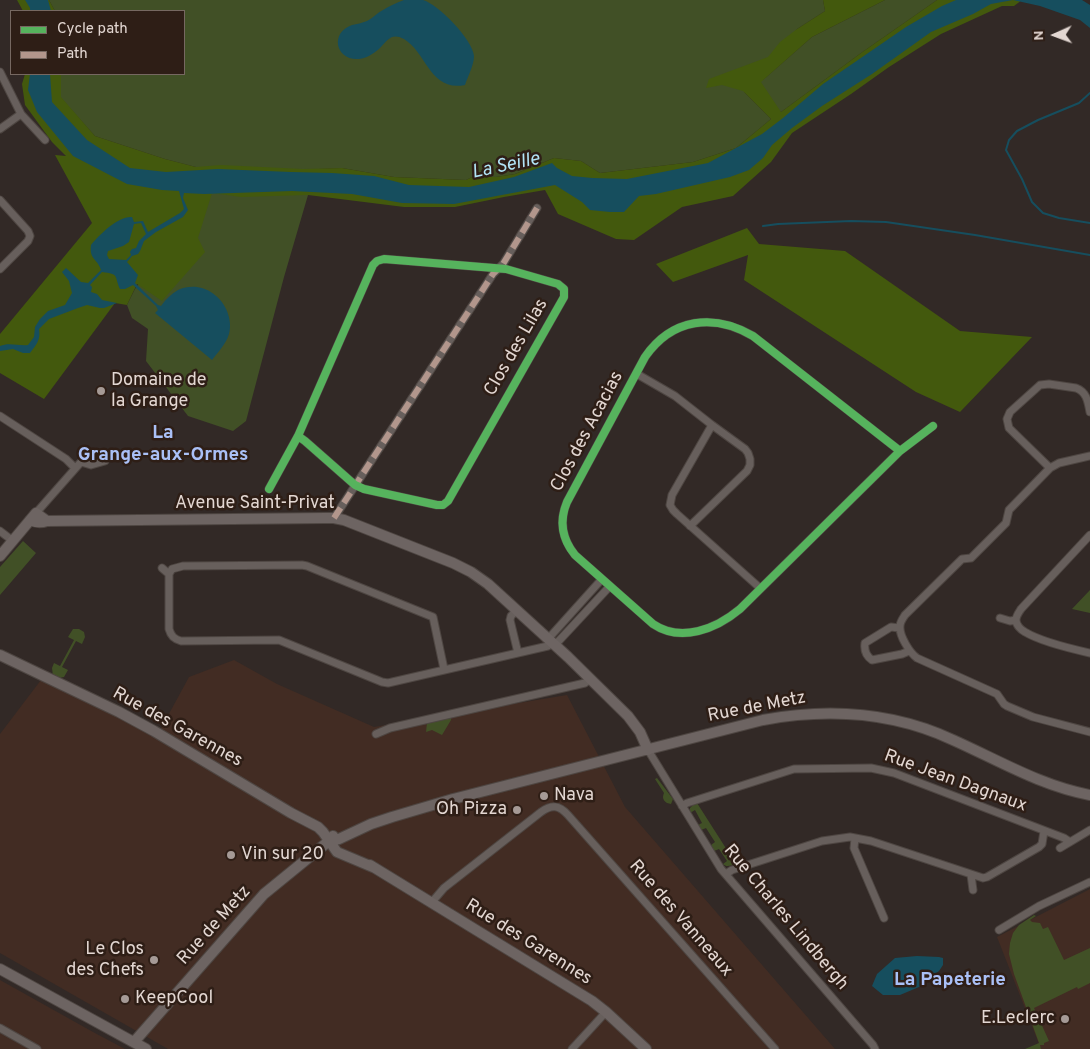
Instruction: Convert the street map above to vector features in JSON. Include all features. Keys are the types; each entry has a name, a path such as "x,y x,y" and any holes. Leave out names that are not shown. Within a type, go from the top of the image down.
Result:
{"street":[{"path":"0,72 21,114 45,140"},
{"path":"0,129 21,114"},
{"path":"0,200 28,231 30,236 28,241 0,269"},
{"path":"334,518 493,274 503,264 537,208"},
{"name":"Clos des Lilas","path":"269,489 298,436 375,262 384,260 506,269 558,284 564,289 564,297 448,501 443,505 437,506 355,485 298,436"},
{"name":"Clos des Acacias","path":"900,451 753,336 730,325 713,322 686,325 671,332 650,350 567,502 562,522 563,534 571,549 653,624 660,628 684,634 707,628 728,618 740,609 900,451 933,426"},
{"name":"Clos des Acacias","path":"637,374 675,396 745,449 750,456 750,465 747,471 690,526"},
{"path":"1050,468 1009,428 1007,420 1010,412 1036,388 1044,384 1080,390 1087,399 1090,412"},
{"path":"0,416 66,459 75,468"},
{"path":"712,425 670,498 670,505 690,526 760,588"},
{"path":"1090,456 1059,463 1050,468 1009,510 1006,523 971,558 962,559 905,615 899,628 909,651 921,660 997,694 1004,704 1033,717 1090,732"},
{"path":"0,556 81,462 90,465 105,461"},
{"name":"Avenue Saint-Privat","path":"33,517 47,522 334,518 344,520 462,567 480,577 628,716 640,732 648,750"},
{"path":"0,531 13,540"},
{"path":"1090,535 1021,609 1017,614 1016,620 1018,626 1024,632 1090,653"},
{"path":"444,669 433,617 307,566 184,566 172,569 169,574 169,629 173,638 177,640 279,640 388,683 548,646 610,586"},
{"path":"162,568 169,574"},
{"path":"551,642 602,579"},
{"path":"516,611 510,620 518,653"},
{"path":"1000,618 1010,621 1016,620"},
{"path":"899,628 891,628 865,643 866,654 872,660 909,651"},
{"name":"Rue des Garennes","path":"0,655 147,727 291,814 318,828 337,852 375,868 558,982 592,1001 646,1049"},
{"path":"376,734 390,728 585,683 590,679"},
{"name":"Rue de Metz","path":"131,1046 264,894 329,841 339,839 378,822 453,799 763,720 807,713 864,714 900,721 935,732 1026,775 1064,789 1090,795"},
{"name":"Rue Charles Lindbergh","path":"648,750 721,869 875,1049"},
{"name":"Rue Jean Dagnaux","path":"682,806 794,769 871,768 894,773 1064,838 1070,842"},
{"name":"Rue des Garennes","path":"432,902 444,888 546,808 556,807 563,810"},
{"name":"Rue des Vanneaux","path":"563,810 775,1049"},
{"path":"1060,848 1090,830"},
{"path":"726,874 732,870 822,841 850,837 871,841 982,878 1039,847 1042,844 1044,831"},
{"path":"855,838 854,848 884,918"},
{"path":"971,875 973,890"},
{"path":"1000,930 1039,906 1090,882"},
{"path":"0,969 131,1046 146,1049"},
{"path":"572,1049 606,1012"},
{"path":"0,1028 37,1049"}],"shaded area":[{"path":"234,660 277,684 374,727 567,695 625,807 835,1049 168,1049 0,953 0,734 44,676 158,734 189,677"},
{"path":"1090,889 1090,1049 1041,1049 997,937"},
{"path":"0,980 93,1032 125,1049 0,1049"}],"green space":[{"path":"17,0 49,0 54,10 22,10"},
{"path":"49,0 823,0 825,11 797,29 763,80 812,37 885,0 937,0 781,112 744,92 771,119 736,148 693,162 600,173 581,161 554,158 515,174 496,177 474,176 466,180 394,177 342,168 319,169 308,195 284,277 246,421 233,431 188,416 146,361 148,329 132,318 127,305 135,289 147,273 196,167 95,136 60,97 61,75 185,75 185,10 54,10"},
{"path":"823,0 885,0 812,37 761,82 781,112 937,0 1022,0 1014,6 1002,6 941,34 889,67 792,133 771,162 733,196 682,207 634,240 616,239 558,214 545,190 455,207 404,207 308,195 241,197 212,193 198,238 205,252 162,301 137,284 127,305 115,303 44,399 0,373 0,334 92,223 55,155 66,156 52,142 25,105 22,84 25,75 61,75 61,97 95,136 196,167 221,165 303,169 342,168 394,177 466,180 474,176 496,177 515,174 554,158 581,161 600,173 693,162 736,148 771,119 743,91 722,85 706,88 709,79 768,57 780,42 825,11"},
{"path":"747,228 759,244 845,251 960,331 1032,337 960,412 916,392 744,280 748,255 673,282 656,264"},
{"path":"23,541 36,553 0,595 0,567"},
{"path":"1090,590 1090,613 1072,609"},
{"path":"73,629 79,629 84,632 85,637 82,644 76,641 62,667 68,670 64,677 53,676 52,668 54,663 60,666 74,640 68,637"},
{"path":"450,717 451,720 442,735 432,730 426,732 427,723"},
{"path":"657,778 673,799 671,804 664,800 664,793 655,779"},
{"path":"697,803 736,864 726,866 723,864 727,861 719,849 714,851 711,845 715,842 706,828 701,830 698,825 702,823 695,810 690,813 690,808"},
{"path":"1034,915 1036,916 1030,920 1040,923 1043,929 1048,927 1064,960 1090,948 1090,983 1078,989 1077,987 1034,1008 1049,1041 1044,1043 1044,1045 1040,1045 1041,1049 1025,1049 1039,1043 1014,974 1009,954 1013,933 1019,925"}],"water":[{"path":"25,0 48,0 51,10 30,10"},
{"path":"404,0 423,0 437,8 454,23 468,41 474,59 465,85 453,86 444,83 430,70 412,45 400,37 390,38 374,53 359,59 345,56 341,51 338,46 338,40 340,34 345,29 367,21 388,7"},
{"path":"956,0 1013,0 991,4 931,32 792,128 772,145 763,158 749,170 730,177 656,194 639,196 624,212 590,210 582,202 555,185 454,204 402,203 352,194 292,191 184,193 183,198 188,210 183,217 144,241 138,254 132,256 127,262 138,275 135,283 158,305 161,306 178,290 193,287 207,290 219,298 227,311 230,328 226,341 212,360 155,313 158,310 156,306 133,285 120,289 116,276 102,272 90,285 92,287 91,292 97,294 102,300 117,303 104,308 87,305 49,319 39,329 39,339 30,353 23,353 13,349 0,351 0,346 3,345 28,345 34,337 35,327 40,319 48,311 65,305 72,293 69,281 62,272 66,268 81,282 88,283 101,270 92,257 91,245 109,227 121,220 132,217 134,222 143,221 148,232 184,209 179,191 127,184 73,156 37,112 28,90 30,75 50,75 52,102 87,140 130,168 166,172 218,169 332,173 374,176 409,185 469,187 514,177 552,163 572,176 627,179 708,163 762,134 823,84 906,27","holes":["141,223 146,234 126,260 109,259 108,251 129,242 134,224"]},
{"path":"1013,0 1082,0 1090,5 1090,28 1080,20 1040,6"},
{"path":"917,956 943,958 943,965 939,971 919,987 900,995 883,995 872,986 877,974 895,958"}],"waterway":[{"path":"1090,93 1079,103 1017,131 1009,140 1006,150 1032,202 1043,213 1059,218 1090,223"},
{"path":"763,226 851,221 886,222 1090,255"}],"marked path":[{"path":"334,518 493,274 503,264 537,208"}],"cycle path":[{"path":"269,489 298,436 373,265 377,261 384,259 506,269 558,284 564,289 564,297 448,501 443,505 364,489 355,485 298,436"},
{"path":"900,451 753,336 723,324 709,322 694,323 668,334 645,357 567,502 563,516 563,530 567,543 575,555 653,624 664,630 687,633 709,628 740,609 900,451 933,426"}],"place":[{"name":"Domaine de la Grange","path":"101,391"},
{"name":"Nava","path":"544,796"},
{"name":"Oh Pizza","path":"517,810"},
{"name":"Vin sur 20","path":"231,855"},
{"name":"Le Clos des Chefs","path":"154,960"},
{"name":"KeepCool","path":"125,999"},
{"name":"E.Leclerc","path":"1065,1019"}],"district":[{"name":"La Grange-aux-Ormes","path":"163,445"},
{"name":"La Papeterie","path":"950,981"}],"water label":[{"name":"La Seille","path":"506,167"}]}
